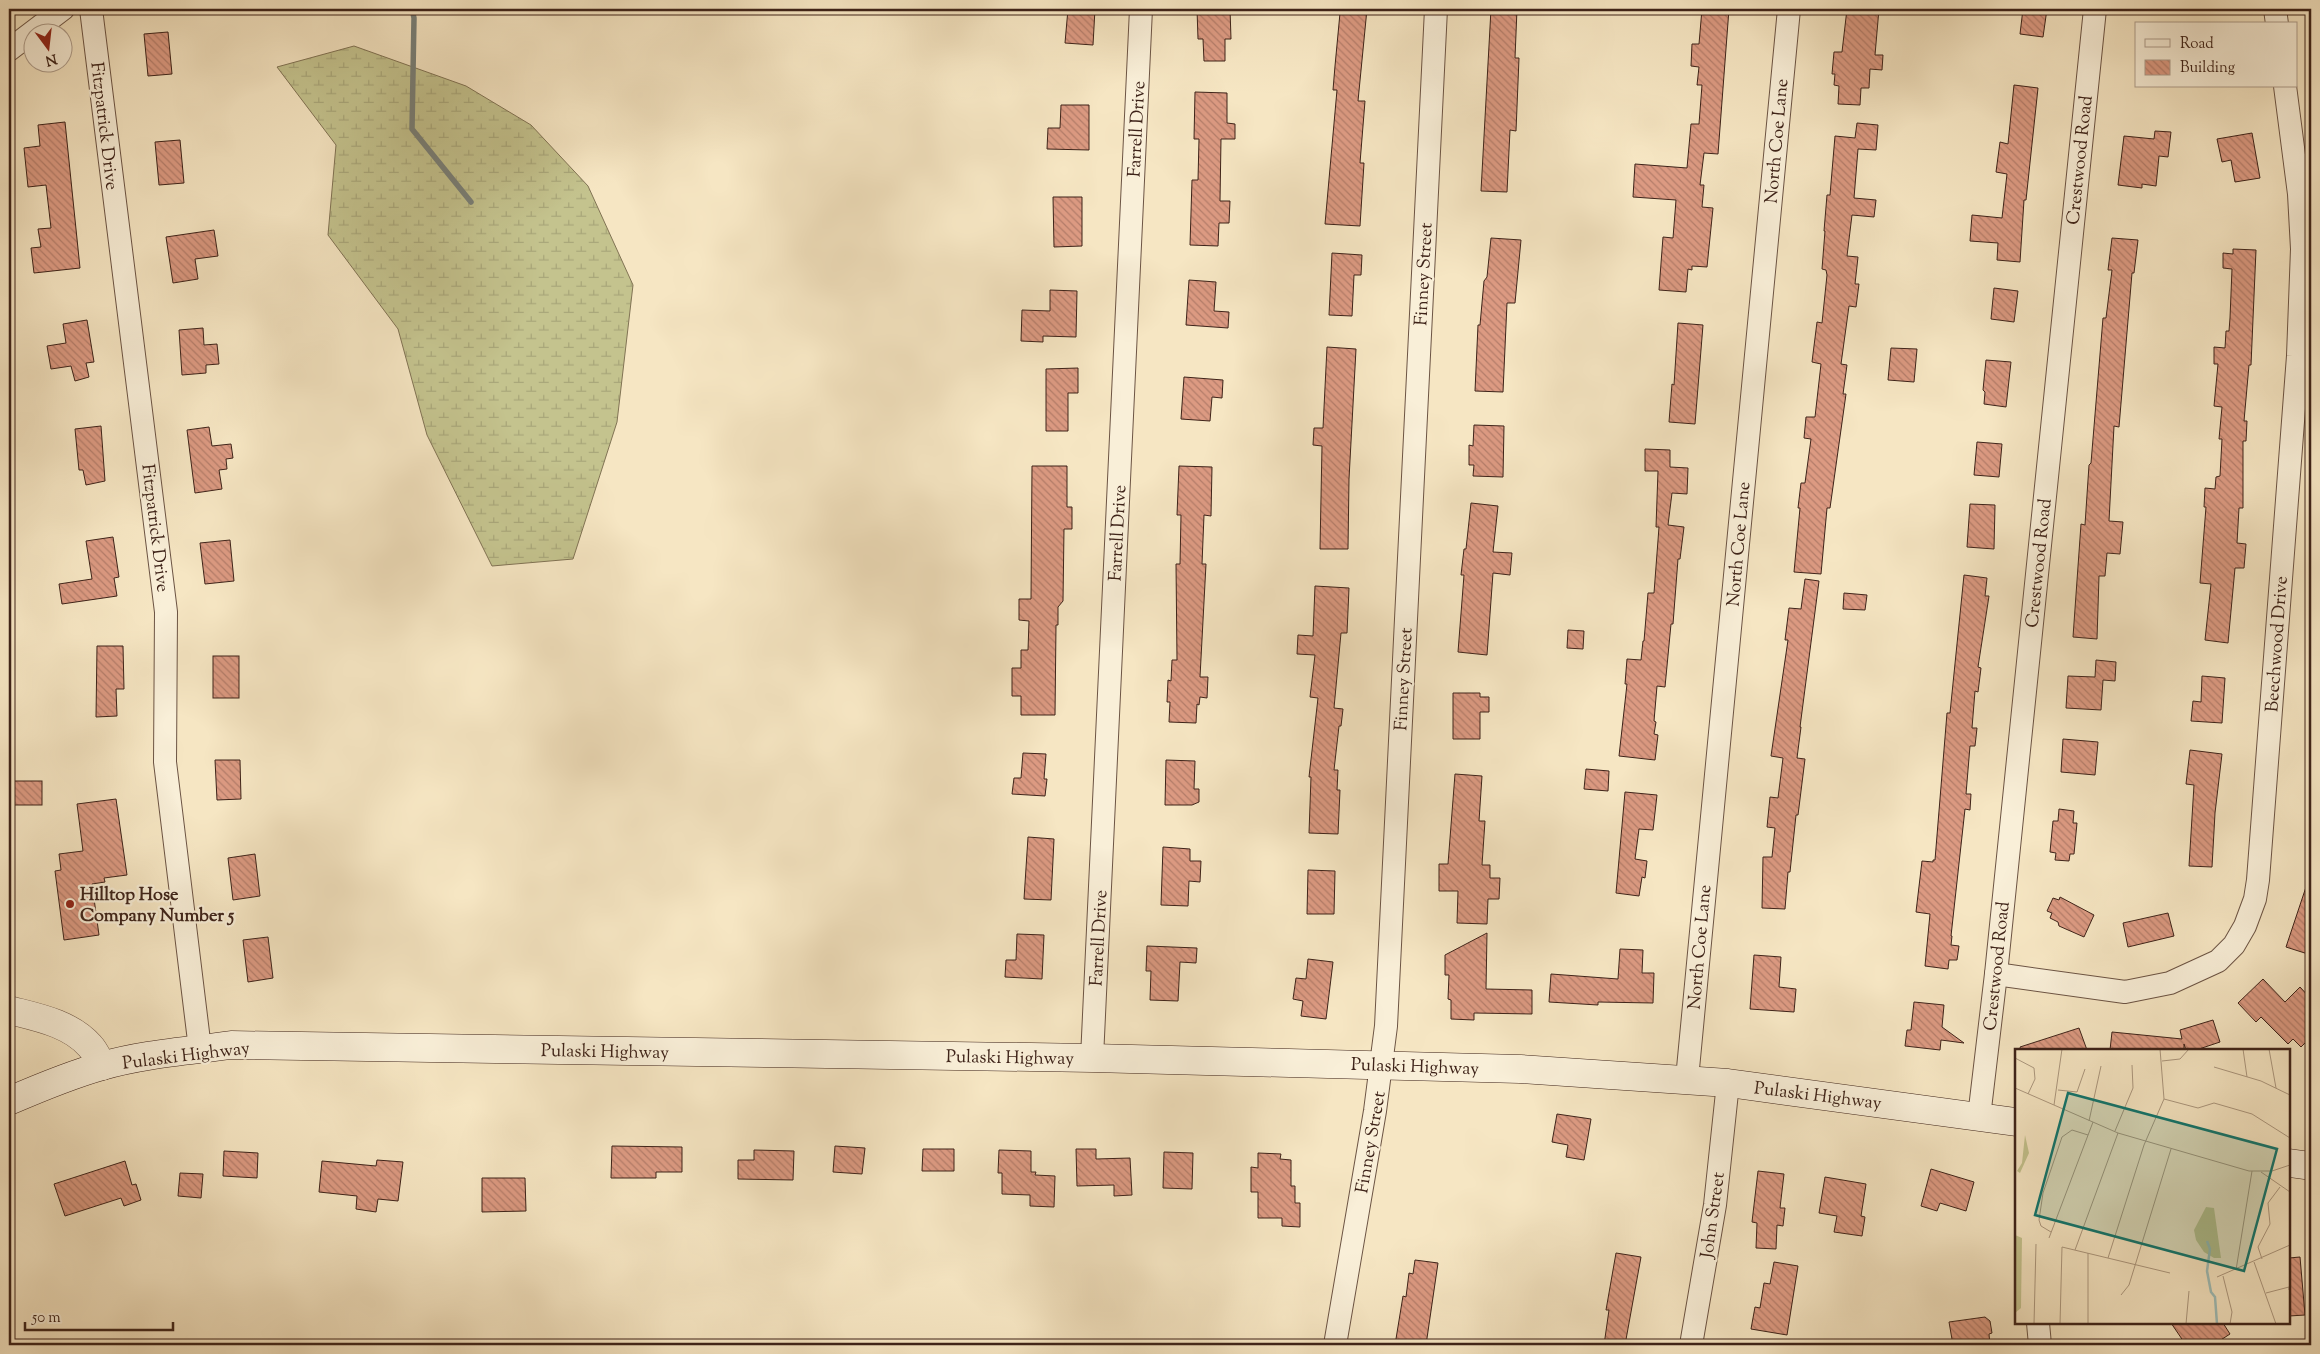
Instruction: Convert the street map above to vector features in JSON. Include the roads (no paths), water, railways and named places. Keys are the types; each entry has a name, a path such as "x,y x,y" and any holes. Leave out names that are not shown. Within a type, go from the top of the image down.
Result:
{"main road":[{"path":"9,1010 52,1021 80,1037 91,1046 102,1066"},
{"name":"Pulaski Highway","path":"9,1102 48,1084 102,1066 143,1057 231,1045 1092,1058 1520,1069 1687,1079 2015,1122"},
{"path":"2290,1163 2311,1166"}],"street":[{"path":"9,50 63,9"},
{"name":"Fitzpatrick Drive","path":"91,9 166,612 165,762 200,1049"},
{"name":"Farrell Drive","path":"1092,1058 1141,9"},
{"name":"Finney Street","path":"1336,1345 1382,1064 1386,1026 1436,9"},
{"name":"North Coe Lane","path":"1687,1079 1789,9"},
{"name":"Crestwood Road","path":"1979,1117 1996,974 2095,9"},
{"path":"2275,9 2277,22"},
{"name":"Beechwood Drive","path":"1996,974 2125,992 2170,983 2218,961 2224,956 2234,945 2245,926 2254,900 2258,880 2298,356 2302,249 2299,194 2285,88"},
{"name":"John Street","path":"1691,1345 1715,1205 1728,1084"},
{"path":"2038,1324 2040,1345"}],"waterway":[{"path":"412,9 414,18 412,129 471,202"}],"place":[{"name":"Hilltop Hose Company Number 5","path":"70,904"}]}
